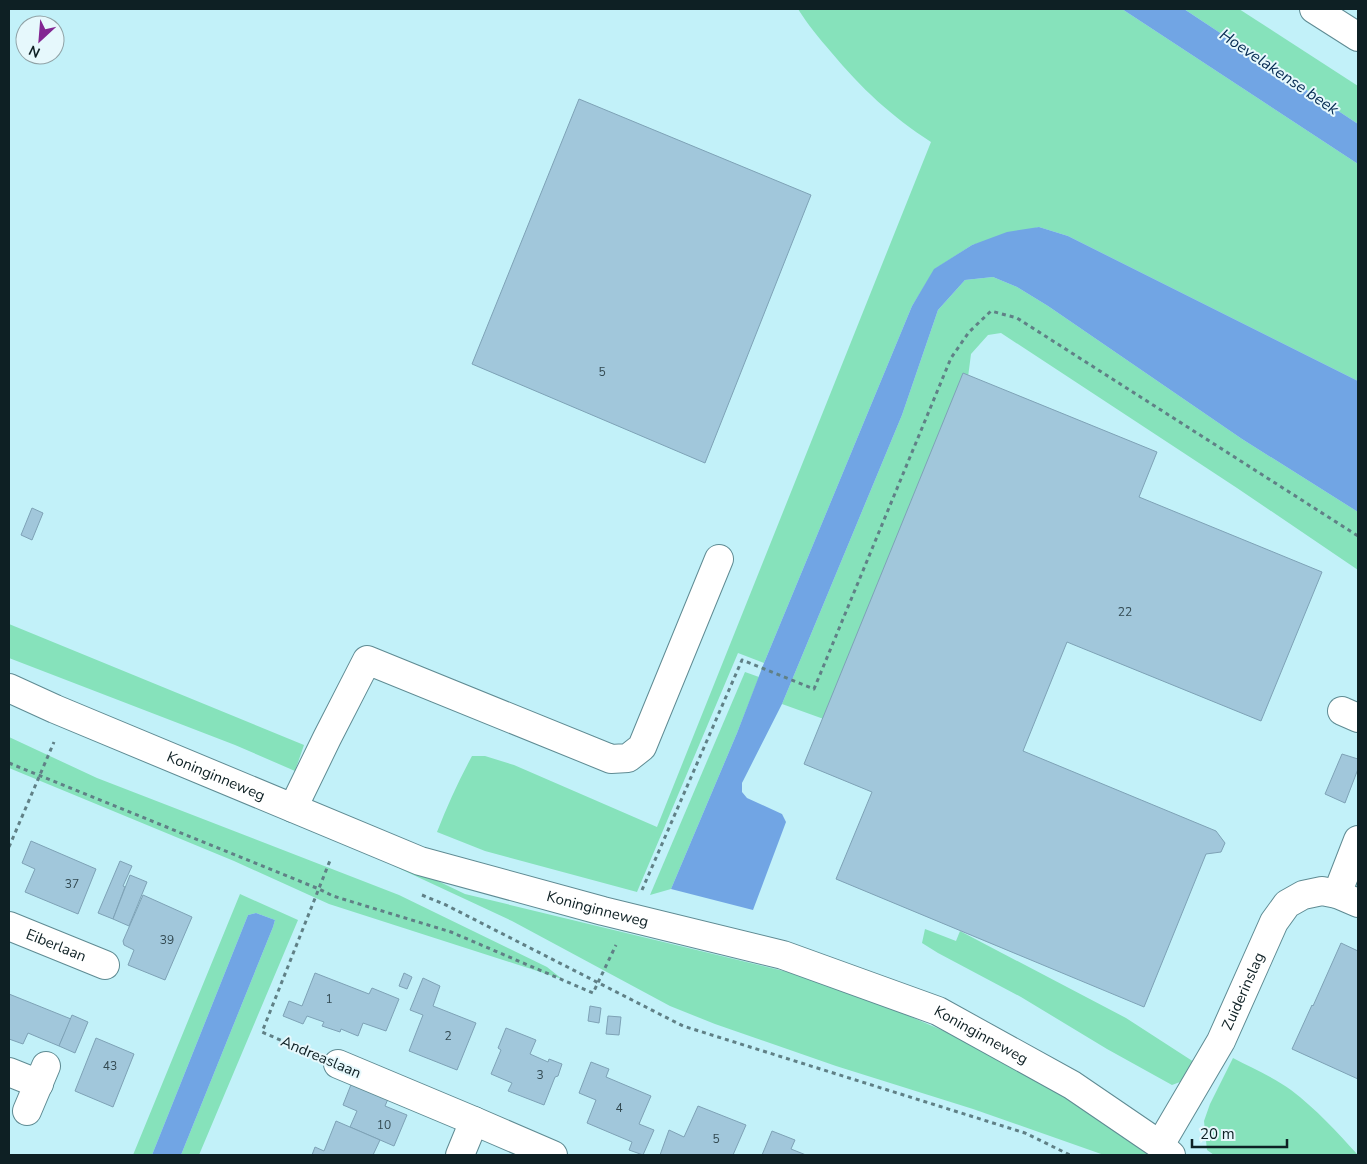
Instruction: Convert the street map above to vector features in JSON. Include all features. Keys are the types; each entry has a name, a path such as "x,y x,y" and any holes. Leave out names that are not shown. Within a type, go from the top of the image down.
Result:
{"main road":[{"path":"1314,9 1358,37"},
{"path":"293,808 367,660 611,759 628,758 642,747 719,558"},
{"name":"Koninginneweg","path":"9,688 420,861 603,911 783,955 938,1011 1072,1085 1166,1150"},
{"path":"1348,898 1358,840"},
{"name":"Zuiderinslag","path":"1166,1150 1221,1041 1274,922 1288,904 1303,895 1322,891 1348,898"},
{"name":"Eiberlaan","path":"9,926 105,965"},
{"name":"Andreaslaan","path":"338,1064 552,1155"},
{"path":"9,1072 42,1075 27,1111"},
{"path":"460,1155 474,1121"}],"path":[{"path":"755,666 814,689 951,358 969,332 991,311 1017,318 1358,536"},
{"path":"9,847 54,742 45,738"},
{"path":"9,763 39,775"},
{"name":"Andreaslaan","path":"322,854 331,858 262,1032 338,1064"},
{"path":"419,894 446,905 683,1026 1025,1133 1070,1155"}],"green space":[{"path":"798,9 1122,9 1358,164 1358,381 1068,236 1039,227 972,245 935,269 912,306 764,663 738,653 637,892 485,851 437,832 453,793 472,756 485,756 514,765 657,827 931,142 890,112 866,90 822,42"},
{"path":"1184,9 1239,9 1358,86 1358,124"},
{"path":"993,277 1017,287 1048,306 1242,439 1358,512 1358,570 1001,333 988,335 971,354 967,385 832,722 782,704 902,415 938,310 965,280"},
{"path":"9,624 304,745 295,771 235,745 9,658"},
{"path":"745,672 759,677 671,889 650,895"},
{"path":"9,737 97,778 399,895 547,967 562,979 329,904 234,861 9,768"},
{"path":"396,861 465,894 792,973 860,995 958,1037 1028,1073 1102,1121 1148,1155 1104,1155 973,1109 836,1066 715,1024 670,1006 512,921 394,866"},
{"path":"240,894 298,920 199,1155 181,1155 275,920 256,913 248,915 152,1155 133,1155"},
{"path":"925,929 956,941 960,931 1126,1018 1194,1062 1180,1082 1172,1085 1107,1049 1021,997 922,943"},
{"path":"1233,1058 1291,1090 1318,1113 1358,1155 1214,1155 1207,1150 1204,1121 1210,1104"}],"water":[{"name":"Hoevelakense beek","path":"1122,9 1184,9 1358,124 1358,164"},
{"path":"1039,227 1068,236 1358,381 1358,512 1242,439 1048,306 1017,287 993,277 965,280 938,310 902,415 782,704 742,783 742,792 747,798 782,814 786,822 753,910 671,889 912,306 934,269 972,245 1007,232"},
{"path":"256,913 275,920 273,927 181,1155 152,1155 248,915"}],"building":[{"path":"579,99 811,195 705,463 472,364"},
{"path":"963,373 1157,452 1139,497 1322,572 1261,721 1067,642 1023,751 1216,831 1225,843 1221,852 1206,854 1144,1007 836,879 872,792 804,764"},
{"path":"32,508 43,513 32,540 21,535"},
{"path":"1342,754 1358,759 1358,769 1345,803 1325,794"},
{"path":"31,841 96,869 78,914 25,892 35,869 22,863"},
{"path":"120,861 132,866 123,886 125,887 113,919 98,913"},
{"path":"130,875 147,882 129,926 113,919"},
{"path":"143,895 192,917 165,980 128,965 134,950 124,945 123,941"},
{"path":"1341,943 1358,951 1358,1079 1292,1049"},
{"path":"315,973 369,994 372,988 399,999 386,1031 363,1023 358,1036 341,1029 340,1032 322,1026 324,1022 307,1016 303,1024 283,1016 289,1001 302,1006"},
{"path":"404,973 412,977 407,989 399,986"},
{"path":"423,978 440,986 433,1006 476,1023 457,1070 409,1051 423,1015 410,1010"},
{"path":"9,994 71,1019 59,1046 28,1033 23,1044 9,1039"},
{"path":"590,1006 601,1008 599,1023 588,1021"},
{"path":"72,1015 88,1022 75,1053 59,1046"},
{"path":"608,1016 621,1017 619,1035 606,1034"},
{"path":"506,1028 536,1040 530,1054 548,1062 549,1059 562,1064 544,1105 508,1091 512,1083 491,1074 501,1050 498,1048"},
{"path":"96,1038 134,1054 113,1107 75,1091"},
{"path":"591,1062 609,1069 606,1077 651,1096 639,1124 654,1130 643,1155 629,1150 632,1142 587,1123 596,1100 579,1093"},
{"path":"354,1077 391,1092 385,1106 407,1115 394,1146 350,1127 357,1111 343,1105"},
{"path":"698,1106 746,1125 733,1155 660,1155 669,1130 684,1137"},
{"path":"336,1121 380,1140 373,1155 312,1155 315,1147 324,1151"},
{"path":"772,1131 795,1140 791,1149 806,1155 762,1155"}]}
